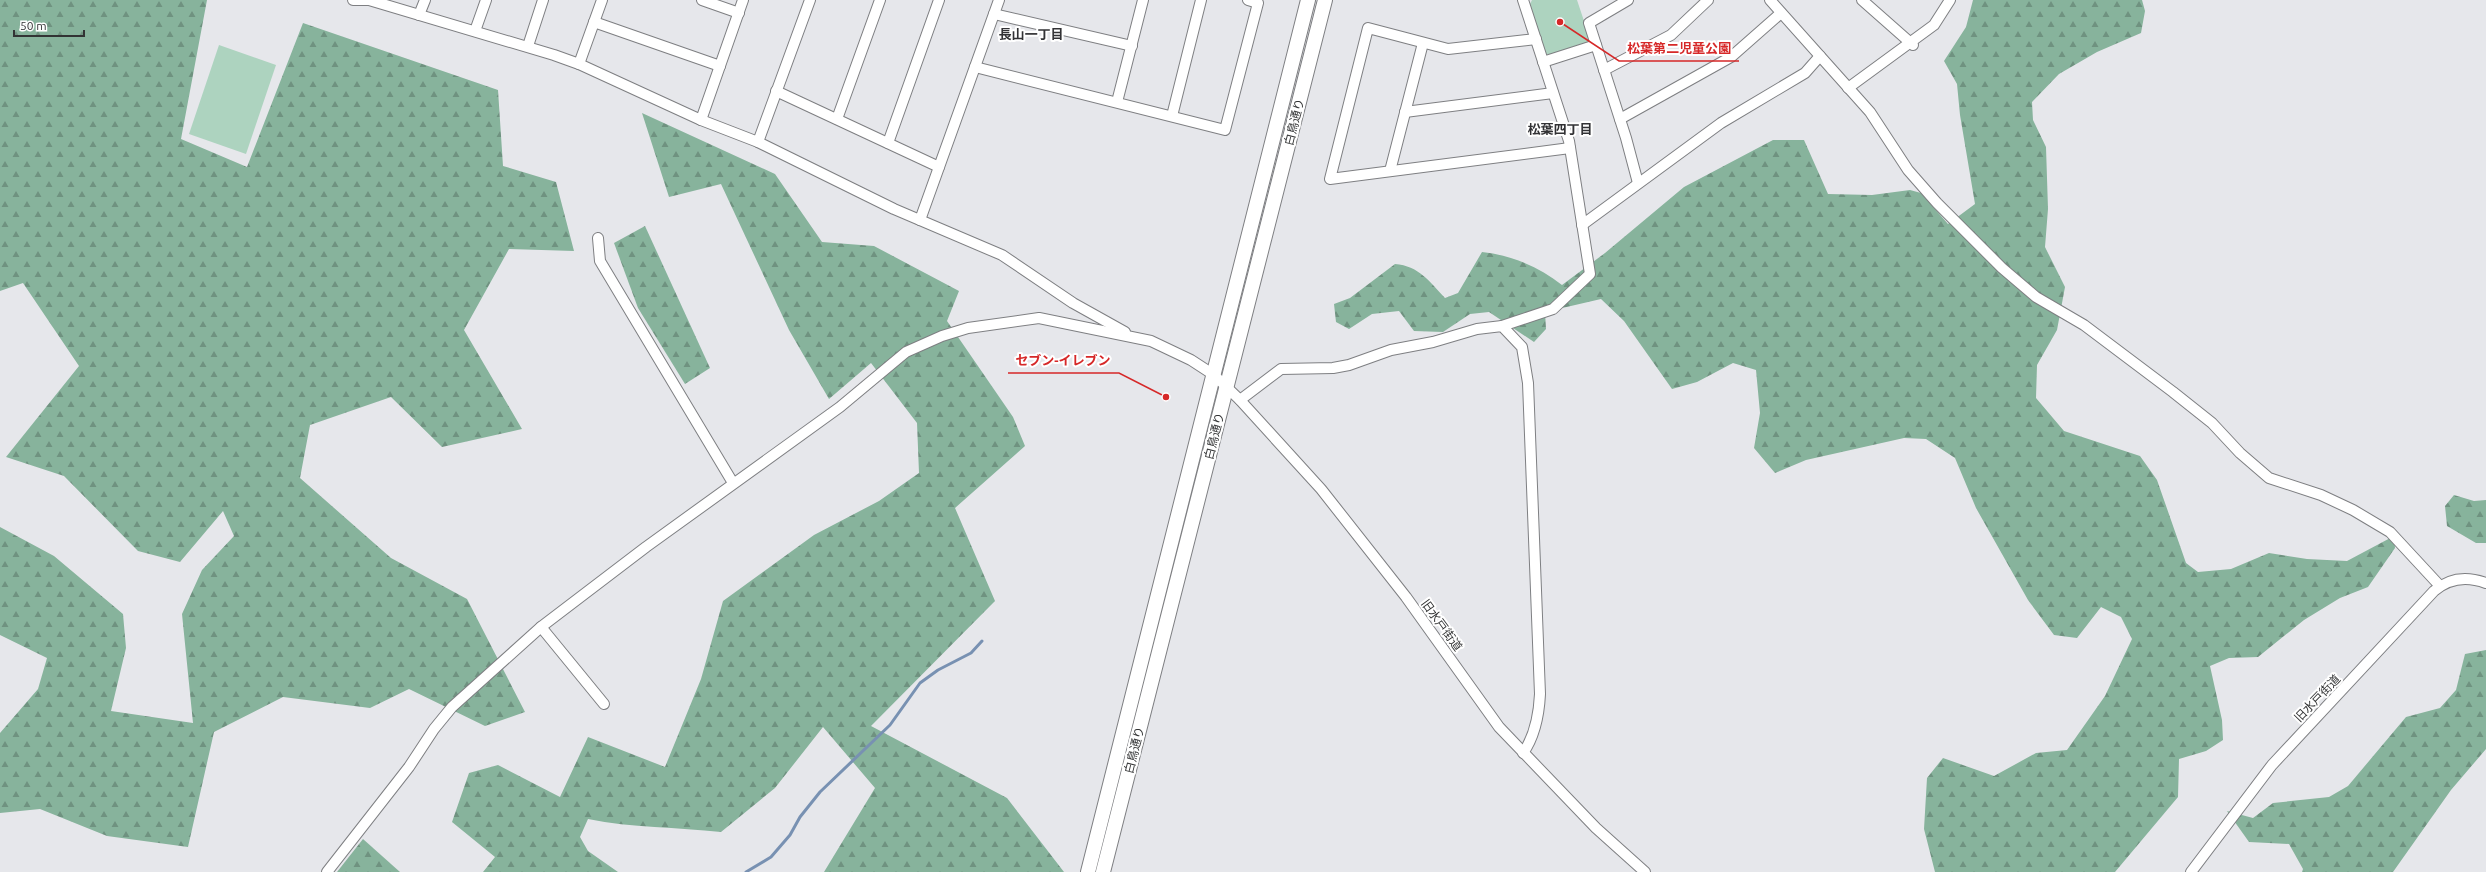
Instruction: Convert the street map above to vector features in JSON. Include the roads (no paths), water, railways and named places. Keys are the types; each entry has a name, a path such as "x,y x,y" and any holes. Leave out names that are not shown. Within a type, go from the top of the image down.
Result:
{"main road":[{"name":"白鳥通り","path":"1088,872 1308,0"},
{"name":"白鳥通り","path":"1103,872 1325,0"}],"street":[{"path":"353,0 369,0 528,46 579,64 701,120 758,142 894,209 1002,255 1073,304 1132,336"},
{"path":"419,15 424,0"},
{"path":"475,31 486,0"},
{"path":"528,46 543,0"},
{"path":"579,64 602,0"},
{"path":"702,0 739,13"},
{"path":"701,120 744,0"},
{"path":"758,142 810,0"},
{"path":"837,119 880,0"},
{"path":"888,143 939,0"},
{"path":"920,220 999,0"},
{"path":"1117,102 1143,0"},
{"path":"1172,116 1201,0"},
{"path":"975,67 1225,130 1258,2 1248,0"},
{"path":"1240,400 1281,369 1333,368 1349,365 1391,350 1433,342 1477,329 1502,326 1553,309 1590,274 1570,148 1523,0"},
{"path":"1628,0 1589,23 1620,120 1638,183"},
{"path":"1604,70 1671,35 1708,0"},
{"path":"1770,0 1870,112 1908,170 1937,203 1978,246 2021,284 2036,297 2084,325 2173,392 2212,423 2240,453 2269,478 2321,495 2353,510 2390,532 2440,586"},
{"path":"1862,0 1912,44"},
{"path":"1848,88 1912,44 1934,26 1950,0"},
{"path":"1620,120 1731,57 1781,13"},
{"path":"994,14 1132,46"},
{"path":"594,22 720,66"},
{"path":"1536,39 1448,49 1368,28 1330,179 1570,148"},
{"path":"1390,171 1423,43"},
{"path":"1543,62 1596,46"},
{"path":"1582,225 1721,123 1805,73 1820,56"},
{"path":"776,91 939,167"},
{"path":"1405,112 1553,93"},
{"path":"598,238 600,261 733,483"},
{"path":"327,872 409,767 434,729 452,707 542,627 733,483 840,407 906,352 942,336 997,323 1039,318 1132,336"},
{"path":"1502,326 1522,347 1528,382 1540,694 1539,709 1533,731 1523,753"},
{"name":"旧水戸街道","path":"1132,336 1151,341 1191,360 1214,375 1240,400 1321,489 1406,597 1499,727 1596,828 1644,872"},
{"name":"旧水戸街道","path":"2191,872 2272,765 2440,586 2459,579 2470,579 2486,583"},
{"path":"542,627 604,704"}],"waterway":[{"path":"746,872 771,857 790,835 800,817 820,792 890,725 920,683 938,670 971,653 982,641"}],"place":[{"name":"松葉第二児童公園","path":"1560,22"},
{"name":"セブン-イレブン","path":"1166,397"}],"district":[{"name":"長山一丁目","path":"1031,34"},
{"name":"松葉四丁目","path":"1560,129"}]}
